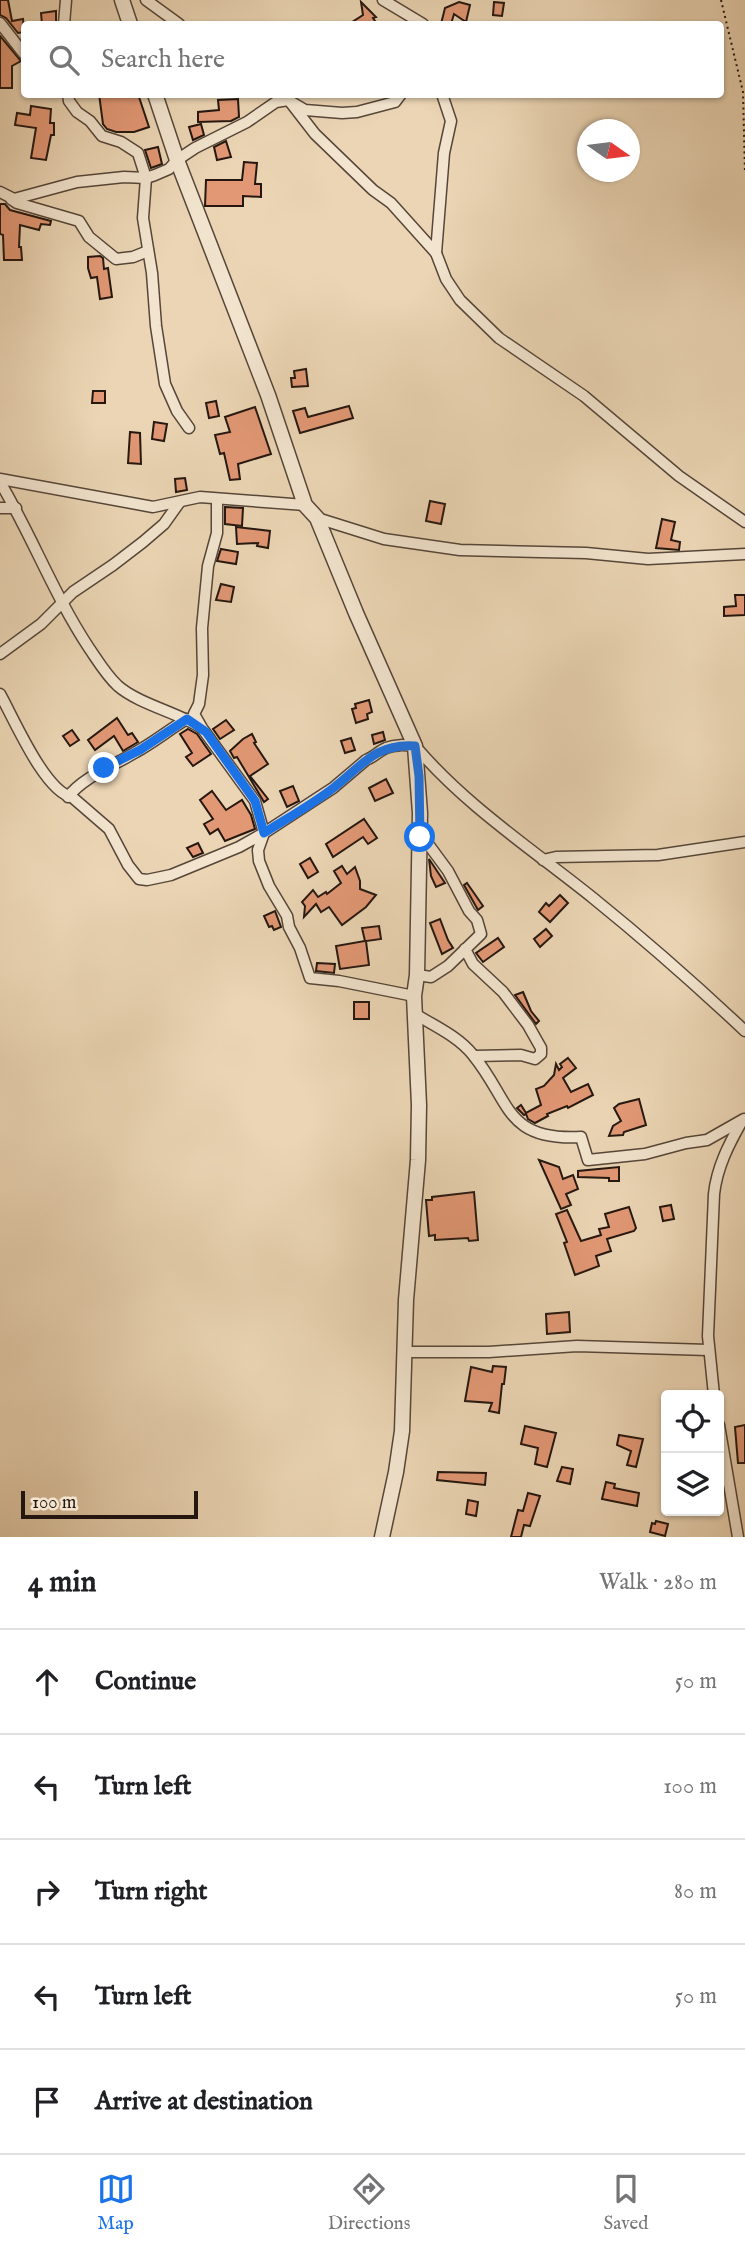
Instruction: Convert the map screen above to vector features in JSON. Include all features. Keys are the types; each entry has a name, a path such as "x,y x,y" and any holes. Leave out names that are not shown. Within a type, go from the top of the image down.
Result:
{"street":[{"path":"64,21 66,0"},
{"path":"121,0 129,21"},
{"path":"146,0 175,21"},
{"path":"383,0 418,21"},
{"path":"0,23 21,50"},
{"path":"0,40 13,38"},
{"path":"67,98 102,136 121,142 138,153 146,178 144,218 165,384 177,411 189,428"},
{"path":"156,98 177,160 268,395 305,505 317,518 415,746 419,776 420,833 417,975 414,996 419,1105 418,1160 406,1300 401,1431 396,1472 382,1537"},
{"path":"4,195 20,198 78,182 124,177 146,178 169,169 195,148 247,122 284,98"},
{"path":"287,98 305,110 342,113 396,102 398,98"},
{"path":"287,98 315,134 373,190 391,202 436,253 446,279 460,300 499,338 584,396 679,475 745,522"},
{"path":"436,253 444,153 451,121 443,98"},
{"path":"4,195 17,203 79,221 89,237 116,259 133,257 148,251"},
{"path":"0,481 90,494 153,507 200,497 305,505"},
{"path":"0,481 16,508 61,602 106,674 120,688 202,728"},
{"path":"217,499 217,533 208,566 202,628 203,675 199,704 194,714 255,801 264,833 258,850 259,861 269,886 287,916 289,928 300,948 310,978 414,996"},
{"path":"0,653 41,624 61,602 143,542 164,524 179,503"},
{"path":"0,508 16,508"},
{"path":"317,518 384,539 460,550 586,553 648,559 744,554"},
{"path":"0,694 41,772 52,785 72,797 109,829 128,865 139,879 171,875 239,847 333,788 384,748 415,746 452,786 618,919 745,1031"},
{"path":"68,797 104,768 140,750 187,719"},
{"path":"417,975 431,977 448,966 481,934 477,920 463,901 448,871 420,833"},
{"path":"543,860 658,855 745,842"},
{"path":"465,949 473,964 503,992 528,1025 541,1048 541,1054 535,1059 521,1055 475,1056"},
{"path":"415,1014 467,1047 515,1120 532,1130 551,1136 581,1137 589,1160 645,1154 707,1140 744,1118"},
{"path":"713,1390 708,1350 716,1177 744,1118"},
{"path":"404,1352 489,1352 577,1346 708,1350"},
{"path":"724,1453 738,1537"}],"path":[{"path":"721,0 743,92 745,173"}],"building":[{"path":"0,0 8,0 12,21 23,19 21,32 18,33 6,18 0,15"},
{"path":"361,2 376,17 373,18 375,21 354,21 363,15"},
{"path":"459,2 470,5 466,21 454,14 452,21 442,21 445,8"},
{"path":"494,2 504,3 502,16 493,15"},
{"path":"56,11 56,21 42,21 41,13"},
{"path":"0,36 21,61 12,66 12,88 0,88"},
{"path":"100,98 139,98 149,127 134,132 116,132 107,129 103,124"},
{"path":"238,99 239,117 231,121 198,122 198,112 219,110 218,100"},
{"path":"31,106 51,109 50,123 54,123 54,135 51,135 46,160 31,158 36,128 15,125 17,113 30,115"},
{"path":"201,124 204,135 193,140 189,127"},
{"path":"226,141 231,157 217,160 214,147"},
{"path":"158,147 162,164 151,168 145,150"},
{"path":"244,162 257,163 255,184 261,184 261,197 243,196 243,206 205,206 206,180 242,180"},
{"path":"0,204 5,204 10,210 51,221 50,225 41,224 39,230 20,225 19,247 22,260 4,260 3,235 0,234"},
{"path":"88,257 103,258 104,269 108,268 112,297 100,299 97,277 91,278"},
{"path":"306,369 308,386 292,387 291,378 295,378 294,371"},
{"path":"93,391 105,391 105,403 92,403"},
{"path":"216,401 219,416 209,418 206,403"},
{"path":"349,406 353,418 300,433 293,411 305,408 308,417"},
{"path":"255,407 271,454 238,464 240,479 230,480 224,453 220,454 215,435 230,432 225,417"},
{"path":"154,422 167,424 164,441 152,439"},
{"path":"130,432 140,433 141,464 128,463"},
{"path":"185,478 187,490 176,492 175,479"},
{"path":"430,501 445,504 441,524 426,521"},
{"path":"225,507 243,508 242,526 225,524"},
{"path":"662,519 675,522 671,540 680,542 679,550 656,548"},
{"path":"236,527 270,531 268,548 257,546 258,543 237,544"},
{"path":"221,549 238,552 236,564 217,561"},
{"path":"221,584 234,587 231,602 216,600"},
{"path":"735,595 745,595 745,615 724,616 724,607 736,606"},
{"path":"369,700 372,712 367,714 368,719 356,723 352,709 356,708 355,704"},
{"path":"117,718 128,735 132,733 138,742 123,751 114,736 95,750 88,740"},
{"path":"226,720 234,730 220,739 213,729"},
{"path":"188,729 197,734 211,754 193,766 186,757 192,753 180,734"},
{"path":"72,730 79,740 70,746 63,736"},
{"path":"383,732 385,740 374,744 372,735"},
{"path":"252,734 256,742 254,743 268,764 250,776 268,799 264,802 237,757 234,758 230,751"},
{"path":"351,738 355,750 345,753 341,741"},
{"path":"386,779 393,793 375,801 369,788"},
{"path":"293,786 299,801 287,807 280,791"},
{"path":"212,791 226,810 242,800 255,829 225,841 218,829 210,834 204,824 213,819 200,800"},
{"path":"364,819 377,838 368,844 363,837 333,857 326,844"},
{"path":"198,843 203,853 193,857 187,848"},
{"path":"310,858 318,872 308,878 300,864"},
{"path":"429,859 445,883 436,887 431,876"},
{"path":"342,866 347,874 355,867 360,889 376,895 366,907 342,925 329,907 321,912 316,904 304,917 305,906 302,902 313,890 318,897 326,892 327,894 341,883 334,871"},
{"path":"467,883 483,906 478,910 464,885"},
{"path":"560,895 568,903 550,922 539,912 546,903 549,906"},
{"path":"275,911 281,927 274,930 272,926 269,927 264,916"},
{"path":"440,919 453,948 442,954 430,923"},
{"path":"379,926 381,939 366,941 369,965 340,969 336,946 365,941 362,928"},
{"path":"546,929 552,936 540,947 534,939"},
{"path":"498,938 504,947 483,962 476,953"},
{"path":"317,963 335,964 334,973 316,971"},
{"path":"523,992 531,1011 539,1021 536,1024 515,995"},
{"path":"354,1002 369,1002 369,1019 354,1019"},
{"path":"568,1058 576,1068 563,1078 571,1092 588,1084 593,1095 568,1108 567,1106 547,1114 548,1116 535,1123 528,1119 526,1114 517,1108 521,1105 526,1113 541,1105 536,1089 544,1086 554,1075 556,1064 559,1070 562,1067 560,1064"},
{"path":"639,1099 646,1125 624,1132 623,1135 609,1136 613,1126 621,1121 614,1108"},
{"path":"539,1160 559,1167 563,1179 573,1175 578,1189 566,1194 571,1205 561,1209"},
{"path":"619,1167 619,1181 578,1177 578,1171"},
{"path":"474,1192 478,1240 435,1240 435,1235 429,1236 426,1200"},
{"path":"671,1205 674,1219 663,1221 660,1207"},
{"path":"629,1207 636,1228 634,1231 607,1239 611,1251 596,1256 599,1266 575,1275 564,1243 567,1242 556,1214 567,1210 581,1241 601,1235 599,1229 609,1227 605,1214"},
{"path":"569,1312 570,1332 547,1334 546,1314"},
{"path":"493,1366 506,1367 499,1413 489,1411 492,1403 465,1401 471,1367 492,1372"},
{"path":"745,1425 745,1463 738,1463 735,1427"},
{"path":"525,1426 556,1433 547,1467 535,1464 538,1448 521,1444"},
{"path":"619,1435 643,1439 636,1467 627,1465 631,1451 617,1445"},
{"path":"562,1467 573,1469 570,1484 557,1481"},
{"path":"438,1472 486,1473 485,1485 437,1480"},
{"path":"606,1482 615,1484 614,1488 639,1493 637,1506 602,1499"},
{"path":"528,1493 540,1496 530,1526 524,1525 521,1537 511,1537 518,1510 523,1511"},
{"path":"468,1500 478,1502 476,1516 466,1514"},
{"path":"656,1521 668,1524 665,1536 650,1532 652,1523 655,1524"}],"route":[{"path":"104,768 125,759 187,719 206,732 255,801 264,833 333,788 384,748 415,746 419,776 420,837"}]}
